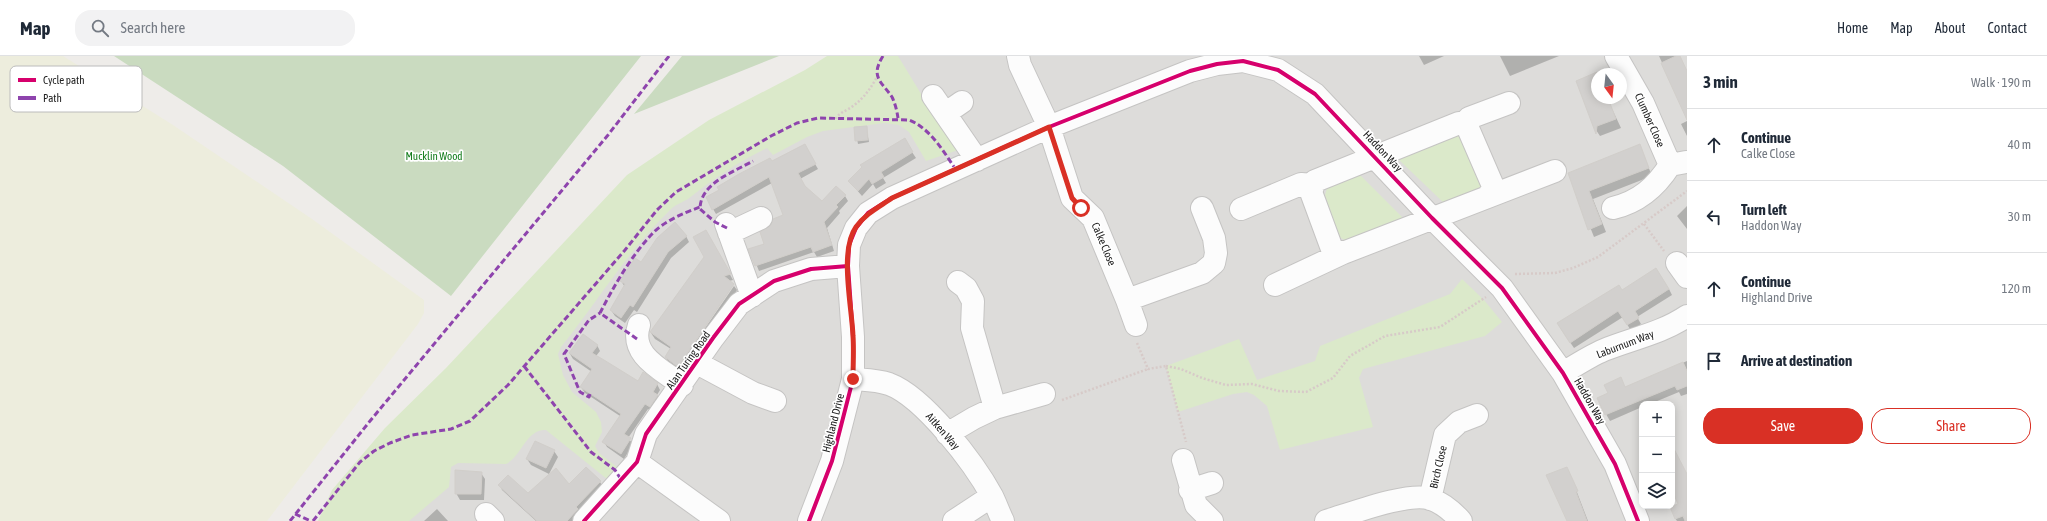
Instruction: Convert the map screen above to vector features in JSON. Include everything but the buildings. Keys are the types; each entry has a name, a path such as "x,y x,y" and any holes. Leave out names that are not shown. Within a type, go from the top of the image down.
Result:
{"street":[{"name":"Calke Close","path":"1018,56 1020,65 1049,127 1072,198 1093,218 1127,300 1136,326"},
{"name":"Clumber Close","path":"1613,208 1626,205 1649,192 1678,164 1616,56"},
{"name":"Haddon Way","path":"977,160 1049,127 1190,71 1243,58 1278,70 1315,94 1376,156 1432,218 1500,286 1563,373 1615,464 1636,520"},
{"path":"934,96 954,107 977,160"},
{"path":"1488,196 1492,186 1467,126 1464,125 1469,118 1508,103"},
{"name":"Haddon Way","path":"1313,185 1315,181 1459,123 1464,125"},
{"name":"Highland Drive","path":"809,521 832,461 853,379 853,336 848,266 849,245 856,228 868,214 892,198 977,160"},
{"path":"1275,285 1343,253 1555,171"},
{"path":"1242,209 1301,184 1313,185 1311,192 1332,249 1343,253"},
{"path":"1127,300 1202,273 1214,263 1216,253 1214,238 1202,208"},
{"path":"752,296 727,229 761,218"},
{"name":"Alan Turing Road","path":"584,521 637,462 646,434 739,304 774,281 812,269 848,266"},
{"path":"958,282 966,288 973,300 972,328 995,408"},
{"name":"Laburnum Way","path":"1563,373 1603,350 1642,337 1679,322 1687,316"},
{"path":"639,325 637,345 642,354 682,385"},
{"path":"697,363 753,393 775,401"},
{"name":"Aitken Way","path":"853,379 873,380 890,384 912,398 947,434 992,496 1003,521"},
{"path":"947,434 974,418 995,408 1044,394"},
{"name":"Birch Close","path":"1430,498 1439,431 1477,415"},
{"path":"1183,460 1190,490 1196,505 1212,521"},
{"path":"637,462 719,521"},
{"path":"1190,490 1212,484"},
{"path":"954,521 992,496"},
{"path":"1326,521 1400,498 1430,498 1454,513 1461,521"}],"path":[{"path":"836,119 838,115 852,107 865,95 877,76"},
{"path":"1044,394 1061,400 1148,369 1166,366 1181,368 1202,378 1226,384 1252,384 1279,391 1306,392 1333,378 1350,356 1385,336 1440,327 1484,300 1512,274 1531,272 1555,273 1573,268 1598,257 1687,191"},
{"path":"1644,224 1667,255 1682,270"},
{"path":"1136,326 1135,339 1148,369"},
{"path":"1166,366 1189,451 1183,460"}],"shaded area":[{"path":"877,56 1687,56 1687,521 327,521 660,171"}],"green space":[{"path":"0,56 63,56 79,66 10,66 10,112 142,112 142,106 312,219 424,300 424,313 418,324 267,521 0,521"},
{"name":"Mucklin Wood","path":"114,56 641,56 451,296 283,166 142,74 142,66 129,66"},
{"path":"682,56 779,56 634,114"},
{"path":"827,56 898,56 926,102 961,149 926,161 909,132 899,125 884,123 823,131 807,137 773,155 767,148 756,153 726,171 688,199 672,208 656,224 628,258 561,347 558,354 563,375 572,392 596,412 601,422 602,432 595,446 599,453 617,467 607,479 546,430 539,431 529,438 516,455 506,464 458,463 451,467 449,487 409,521 318,521 332,490 385,428 446,368 627,175 709,120 805,70"},
{"path":"1458,133 1486,180 1481,192 1445,204 1396,157"},
{"path":"1358,173 1404,219 1349,242 1339,237 1325,195 1328,185"},
{"path":"1462,279 1484,300 1502,322 1485,336 1363,369 1359,378 1373,427 1280,450 1267,406 1254,395 1247,392 1233,394 1178,412 1166,366 1239,339 1257,380 1315,361 1320,346 1450,294"}],"marked path":[{"path":"290,521 370,421 608,135 669,56"},
{"path":"883,56 879,63 877,74 881,83 892,97 898,118"},
{"path":"313,521 360,462 374,451 412,435 451,429 470,421 508,385 625,250 657,210 676,192 771,136 797,123 818,118 909,120 924,129 936,141 956,170"},
{"path":"727,228 715,222 700,209 701,200 706,192 719,179 753,161"},
{"path":"637,339 600,313 630,262 652,234 668,221 700,207"},
{"path":"590,394 589,397 580,392 564,354 589,320 600,313"},
{"path":"524,366 591,452 615,470 622,481"},
{"path":"295,514 311,521"}],"cycle path":[{"path":"809,521 832,461 853,379 853,337 848,266 849,245 856,228 868,213 892,198 1049,127 1190,71 1217,64 1243,61 1278,70 1315,94 1432,218 1502,288 1563,373 1615,464 1638,521"},
{"path":"584,521 637,462 646,434 713,338 739,304 774,281 811,269 848,266"}],"route":[{"path":"853,379 853,336 848,266 849,245 856,228 868,214 892,198 1049,127 1072,198 1081,208"}]}
